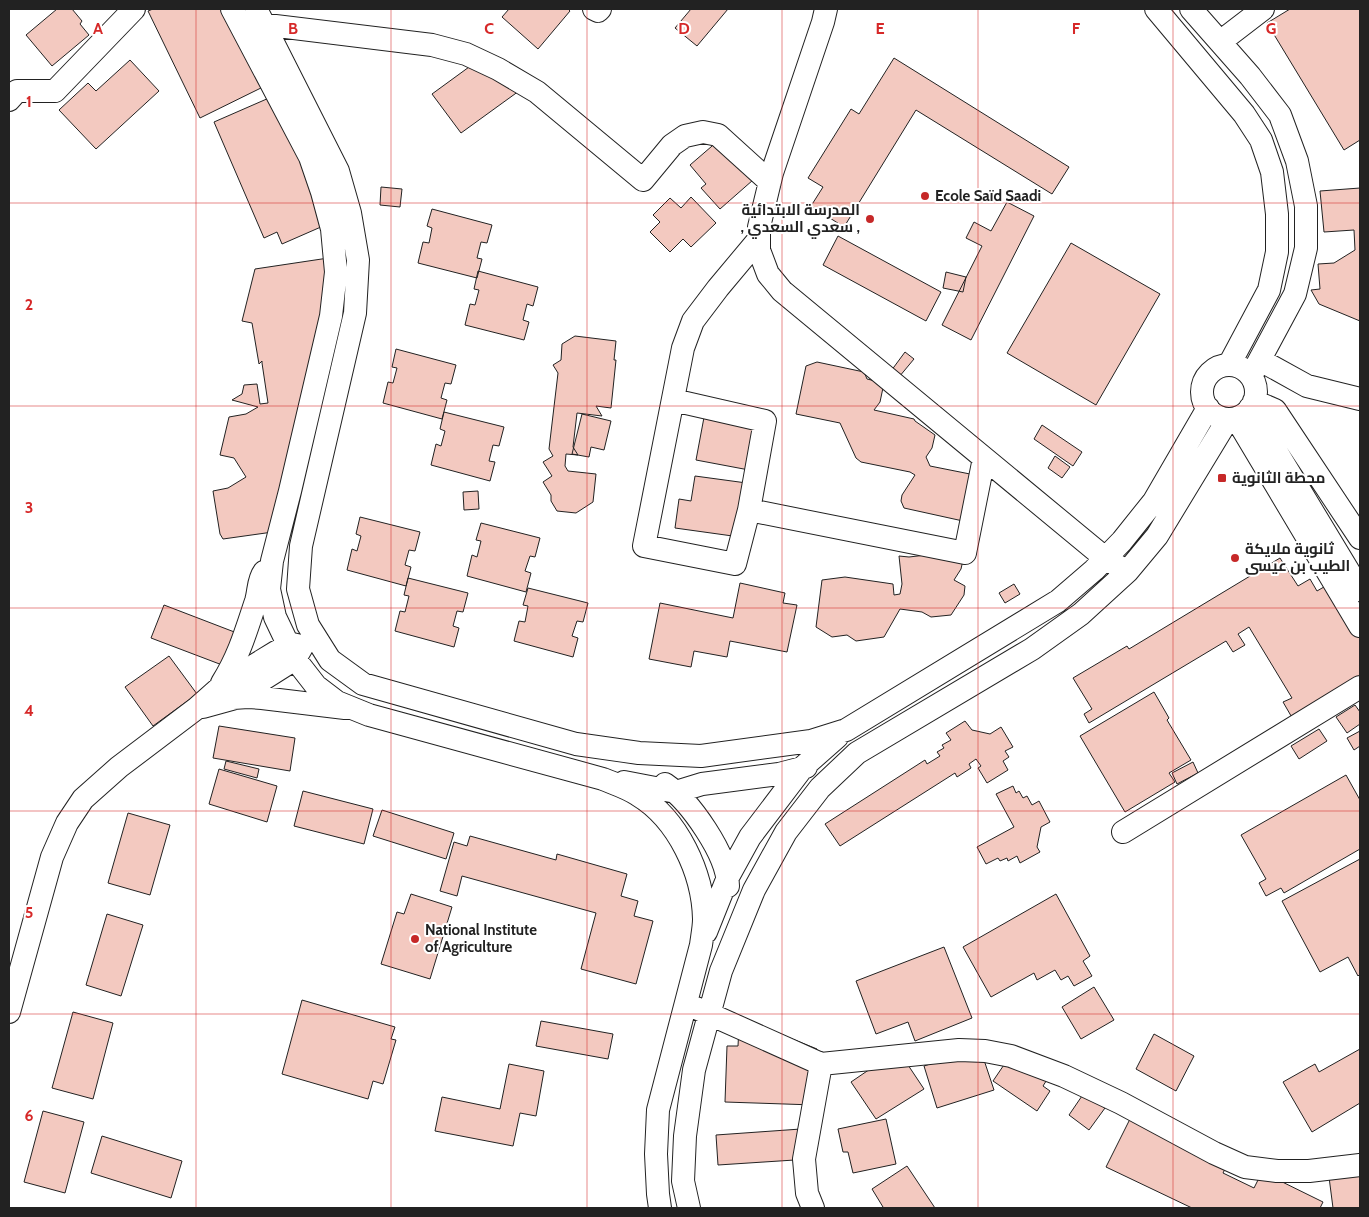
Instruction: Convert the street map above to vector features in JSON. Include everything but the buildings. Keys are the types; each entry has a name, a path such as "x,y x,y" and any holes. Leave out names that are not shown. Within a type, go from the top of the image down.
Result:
{"street":[{"path":"11,91 55,91 134,9"},
{"path":"594,9 598,11 600,9"},
{"path":"826,9 770,182 759,227 759,250 768,274 782,291 1105,558 1127,572"},
{"path":"1156,9 1244,114 1261,140 1272,172 1278,214 1277,252 1269,290 1229,365"},
{"path":"247,16 310,157 332,230 336,272 331,316 272,561 269,589 275,617 298,644 316,686 337,702 353,709 603,779 676,792 702,784 778,774 838,760 857,753 1032,649 1081,614 1127,572 1156,536 1256,393 1254,384 1255,368 1295,294 1306,248 1306,206 1297,161 1280,115 1250,76 1191,9"},
{"path":"1220,42 1263,9"},
{"path":"247,16 432,45 466,54 498,69 537,92 643,180 672,145 685,136 703,132 718,135 770,182"},
{"path":"247,16 338,171 350,213 358,260 355,313 302,546 298,589 298,644"},
{"path":"673,400 765,420 749,510 735,564 644,546 683,348 693,321 759,239"},
{"path":"1360,399 1307,386 1255,368 1245,370 1229,365 1220,366 1212,370 1205,378 1202,386 1202,396 1208,408 1219,417 1242,411 1275,410 1360,538"},
{"path":"660,1208 656,1154 658,1110 701,945 728,877 750,837 804,767 846,730 1058,601 1094,570 1122,541 1154,500 1208,408"},
{"path":"1242,411 1360,590"},
{"path":"1242,411 1360,626"},
{"path":"749,510 965,553 984,458"},
{"path":"225,694 257,598 261,576 272,561"},
{"path":"298,644 310,648 330,660 363,684 576,744 639,754 701,756 811,742 846,730"},
{"path":"9,1012 52,857 67,823 83,798 119,767 197,708 225,694 298,644"},
{"path":"1123,832 1360,687"},
{"path":"225,694 353,709"},
{"path":"614,750 676,792 696,817 714,845 728,877 730,949"},
{"path":"689,1208 683,1181 684,1136 694,1070 721,971 754,890 786,832 820,788 857,753"},
{"path":"603,779 639,795 664,816 687,850 700,886 704,919 701,945"},
{"path":"686,1004 821,1064 959,1050 985,1051 1011,1056 1064,1076 1121,1103 1214,1153 1245,1167 1277,1171 1309,1171 1360,1165"},
{"path":"813,1208 808,1193 804,1159 821,1064"}],"place":[{"name":"Ecole Saïd Saadi","path":"925,196"},
{"name":"المدرسة الابتدائية , سعدي السعدي ,","path":"870,219"},
{"name":"محطة الثانوية","path":"1222,478"},
{"name":"ثانوية ملايكة الطيب بن عيسى","path":"1235,558"},
{"name":"National Institute of Agriculture","path":"415,939"}]}
